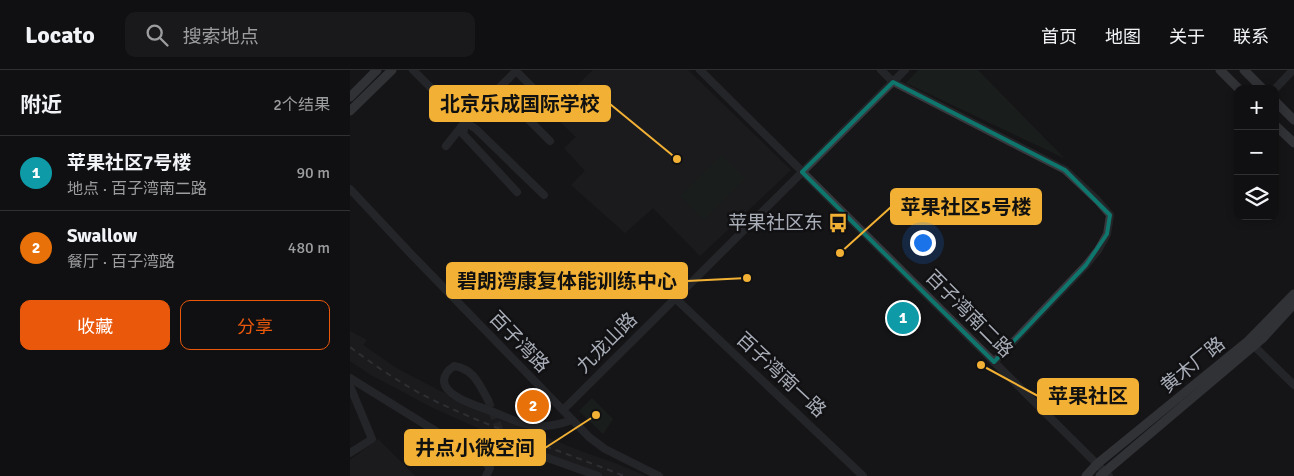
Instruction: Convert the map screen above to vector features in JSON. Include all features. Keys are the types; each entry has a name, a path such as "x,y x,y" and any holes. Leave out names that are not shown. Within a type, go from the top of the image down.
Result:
{"main road":[{"path":"350,97 377,70"},
{"path":"350,111 392,70"},
{"path":"1220,70 1235,85"},
{"path":"1244,70 1258,85"},
{"path":"1279,105 1294,120"},
{"path":"1279,128 1294,143"},
{"name":"黄木厂路","path":"1105,474 1251,344 1294,294"},
{"name":"黄木厂路","path":"1086,476 1097,464 1251,344 1263,338 1294,304"}],"street":[{"path":"413,70 465,122 476,129 544,195"},
{"path":"446,146 465,122 516,70 546,101"},
{"name":"百子湾南二路","path":"700,70 1105,474"},
{"path":"881,70 893,82 1065,170 1110,215 1107,234 1098,250 994,362"},
{"name":"九龙山路","path":"563,410 905,70"},
{"path":"1279,85 1293,70"},
{"path":"498,89 550,141"},
{"path":"465,122 463,134 517,192"},
{"name":"百子湾路","path":"350,189 589,437 605,449 659,476"},
{"name":"百子湾南一路","path":"675,298 864,476"},
{"path":"1251,344 1294,385"},
{"path":"488,400 477,380 470,373 463,368 454,366 449,369 444,377 444,383 448,390 457,397 535,426 560,424 572,420"},
{"path":"350,378 484,461 490,468 486,476"},
{"path":"350,386 372,439 350,453"},
{"path":"449,440 474,434 483,438 504,457 508,458 514,456 522,448"},
{"path":"503,439 509,444 598,476"}],"highlighted area":[{"path":"893,82 1065,170 1110,215 1107,234 1086,265 994,362 802,172"}],"shaded area":[{"path":"593,70 688,70 791,170 700,256 653,208 625,233 571,185 585,171 564,148 576,137 550,112"},
{"path":"918,70 978,70 1064,158 906,83"},
{"path":"722,155 745,178 704,220 680,196"},
{"path":"350,331 367,340 363,345 398,369 452,399 646,476 601,476 480,429 433,408 371,375 350,361"},
{"path":"592,398 613,419 603,434 579,411"},
{"path":"378,439 415,476 350,476 350,460"}],"tunnel":[{"path":"488,400 503,439"}],"railway":[{"path":"350,347 392,377 437,402 507,432 624,476"}],"place":[{"name":"北京乐成国际学校","path":"677,159"},
{"name":"苹果社区东","path":"838,223"},
{"name":"苹果社区5号楼","path":"840,253"},
{"name":"碧朗湾康复体能训练中心","path":"747,278"},
{"name":"苹果社区7号楼","path":"903,318"},
{"name":"苹果社区","path":"981,365"},
{"name":"Swallow","path":"533,406"},
{"name":"井点小微空间","path":"596,415"}]}
